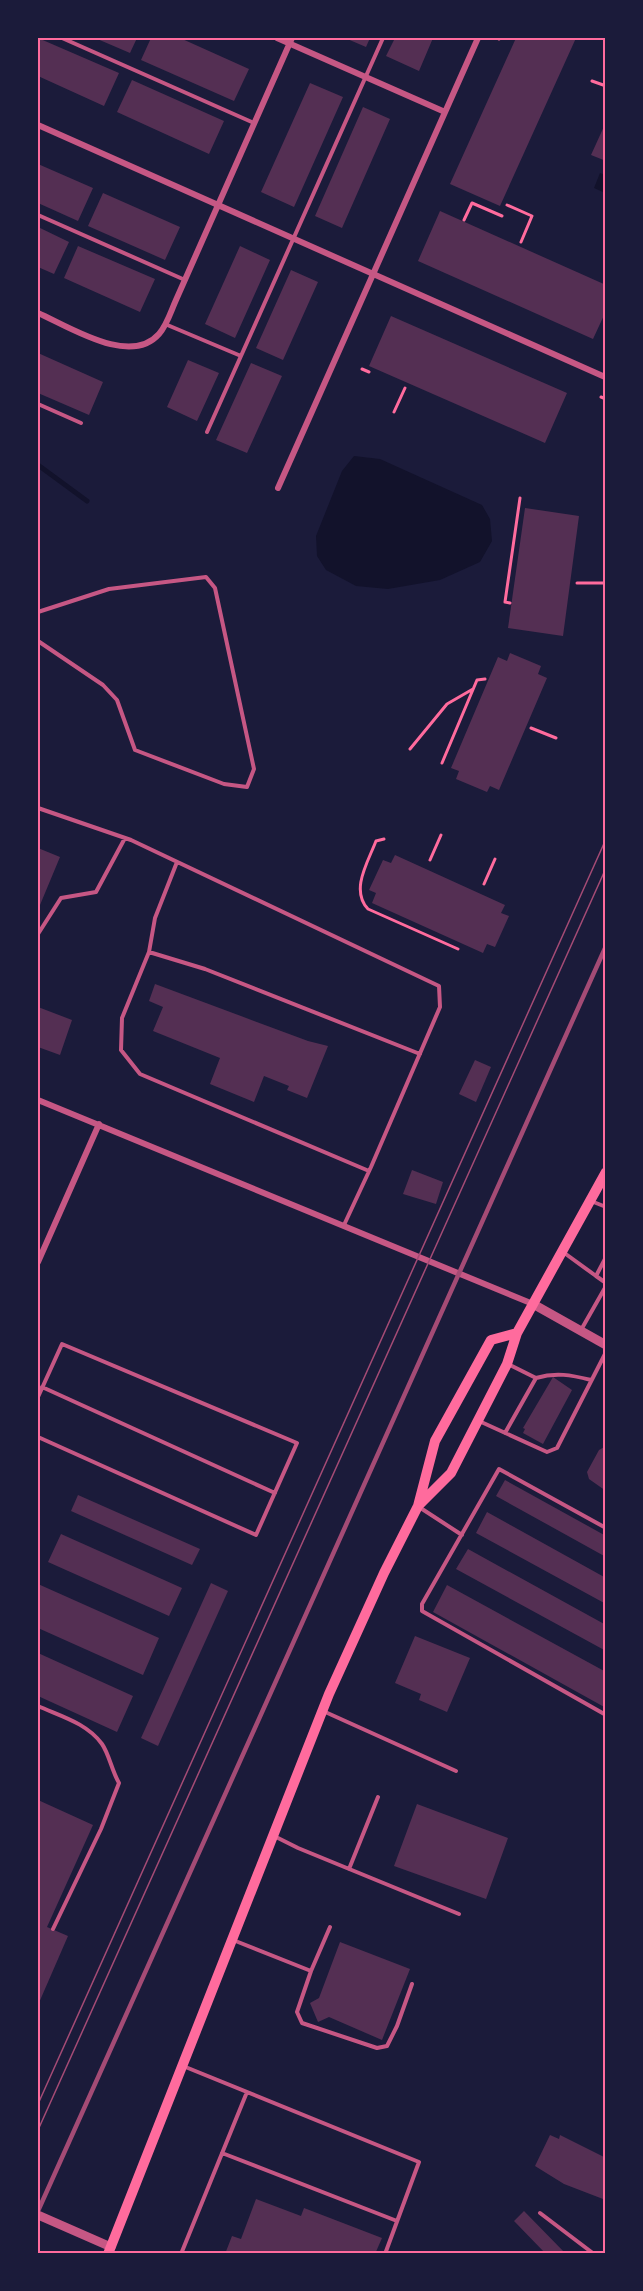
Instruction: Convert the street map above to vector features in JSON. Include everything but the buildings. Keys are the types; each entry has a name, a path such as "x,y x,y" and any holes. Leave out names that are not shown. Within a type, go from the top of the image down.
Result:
{"main road":[{"path":"418,1506 451,1473 507,1364 517,1333 606,1172"},
{"path":"110,2250 346,1653 418,1506 435,1441 491,1340 517,1333"}],"street":[{"path":"277,38 291,40 365,77 445,112"},
{"path":"278,488 478,38"},
{"path":"38,313 110,345 127,347 144,345 158,334 185,280 291,40"},
{"path":"38,125 605,377"},
{"path":"38,1100 533,1304 606,1345"},
{"path":"38,1262 99,1124"},
{"path":"38,2215 110,2250"}],"lane":[{"path":"62,38 254,123"},
{"path":"207,432 383,38"},
{"path":"38,215 185,280"},
{"path":"165,324 241,356"},
{"path":"38,404 81,423"},
{"path":"38,612 109,589 206,576 215,588 254,769 248,787 224,784 135,750 117,700 103,685 38,641"},
{"path":"38,808 125,838 439,986 440,1007 344,1225"},
{"path":"38,934 60,898 96,892 125,838"},
{"path":"177,862 155,918 149,952 122,1018 121,1050 140,1074 369,1171"},
{"path":"149,952 205,969 420,1054"},
{"path":"591,1200 606,1207"},
{"path":"562,1252 606,1284 580,1330"},
{"path":"596,1276 606,1257"},
{"path":"38,1397 62,1344 297,1443 256,1535 38,1437"},
{"path":"478,1421 547,1452 557,1448 606,1352"},
{"path":"507,1364 536,1378 549,1374 566,1374 591,1380"},
{"path":"505,1433 536,1378"},
{"path":"42,1388 274,1492"},
{"path":"606,1528 499,1469 424,1598 422,1611 606,1714"},
{"path":"418,1506 462,1535"},
{"path":"38,1706 83,1726 102,1745 111,1769 119,1782 101,1829 53,1929"},
{"path":"322,1711 456,1771"},
{"path":"350,1869 378,1797"},
{"path":"274,1835 459,1914"},
{"path":"330,1927 297,2012 302,2023 378,2049 387,2046 412,1983"},
{"path":"232,1939 311,1971"},
{"path":"182,2066 419,2162 385,2253"},
{"path":"181,2253 247,2092"},
{"path":"222,2153 397,2222"},
{"path":"540,2213 594,2253"}],"path":[{"path":"592,81 606,86"},
{"path":"464,220 472,203 502,216"},
{"path":"507,205 532,216 520,242"},
{"path":"362,369 369,372"},
{"path":"394,412 405,388"},
{"path":"510,603 505,602 520,498"},
{"path":"577,584 605,583"},
{"path":"442,763 477,680 485,679"},
{"path":"410,749 447,704 475,688"},
{"path":"531,728 556,738"},
{"path":"430,860 441,835"},
{"path":"384,839 376,841 363,874 359,890 360,901 368,909 458,949"},
{"path":"484,884 495,859"}],"shaded area":[{"path":"600,173 605,175 605,193 594,188"},
{"path":"354,456 380,459 482,505 490,519 492,541 480,562 440,580 388,589 356,586 326,570 317,556 316,536 342,471"}],"waterway":[{"path":"38,465 87,501"}],"tram line":[{"path":"38,2104 606,839"},
{"path":"38,2130 606,868"}],"railway":[{"path":"38,2211 606,946"}]}
